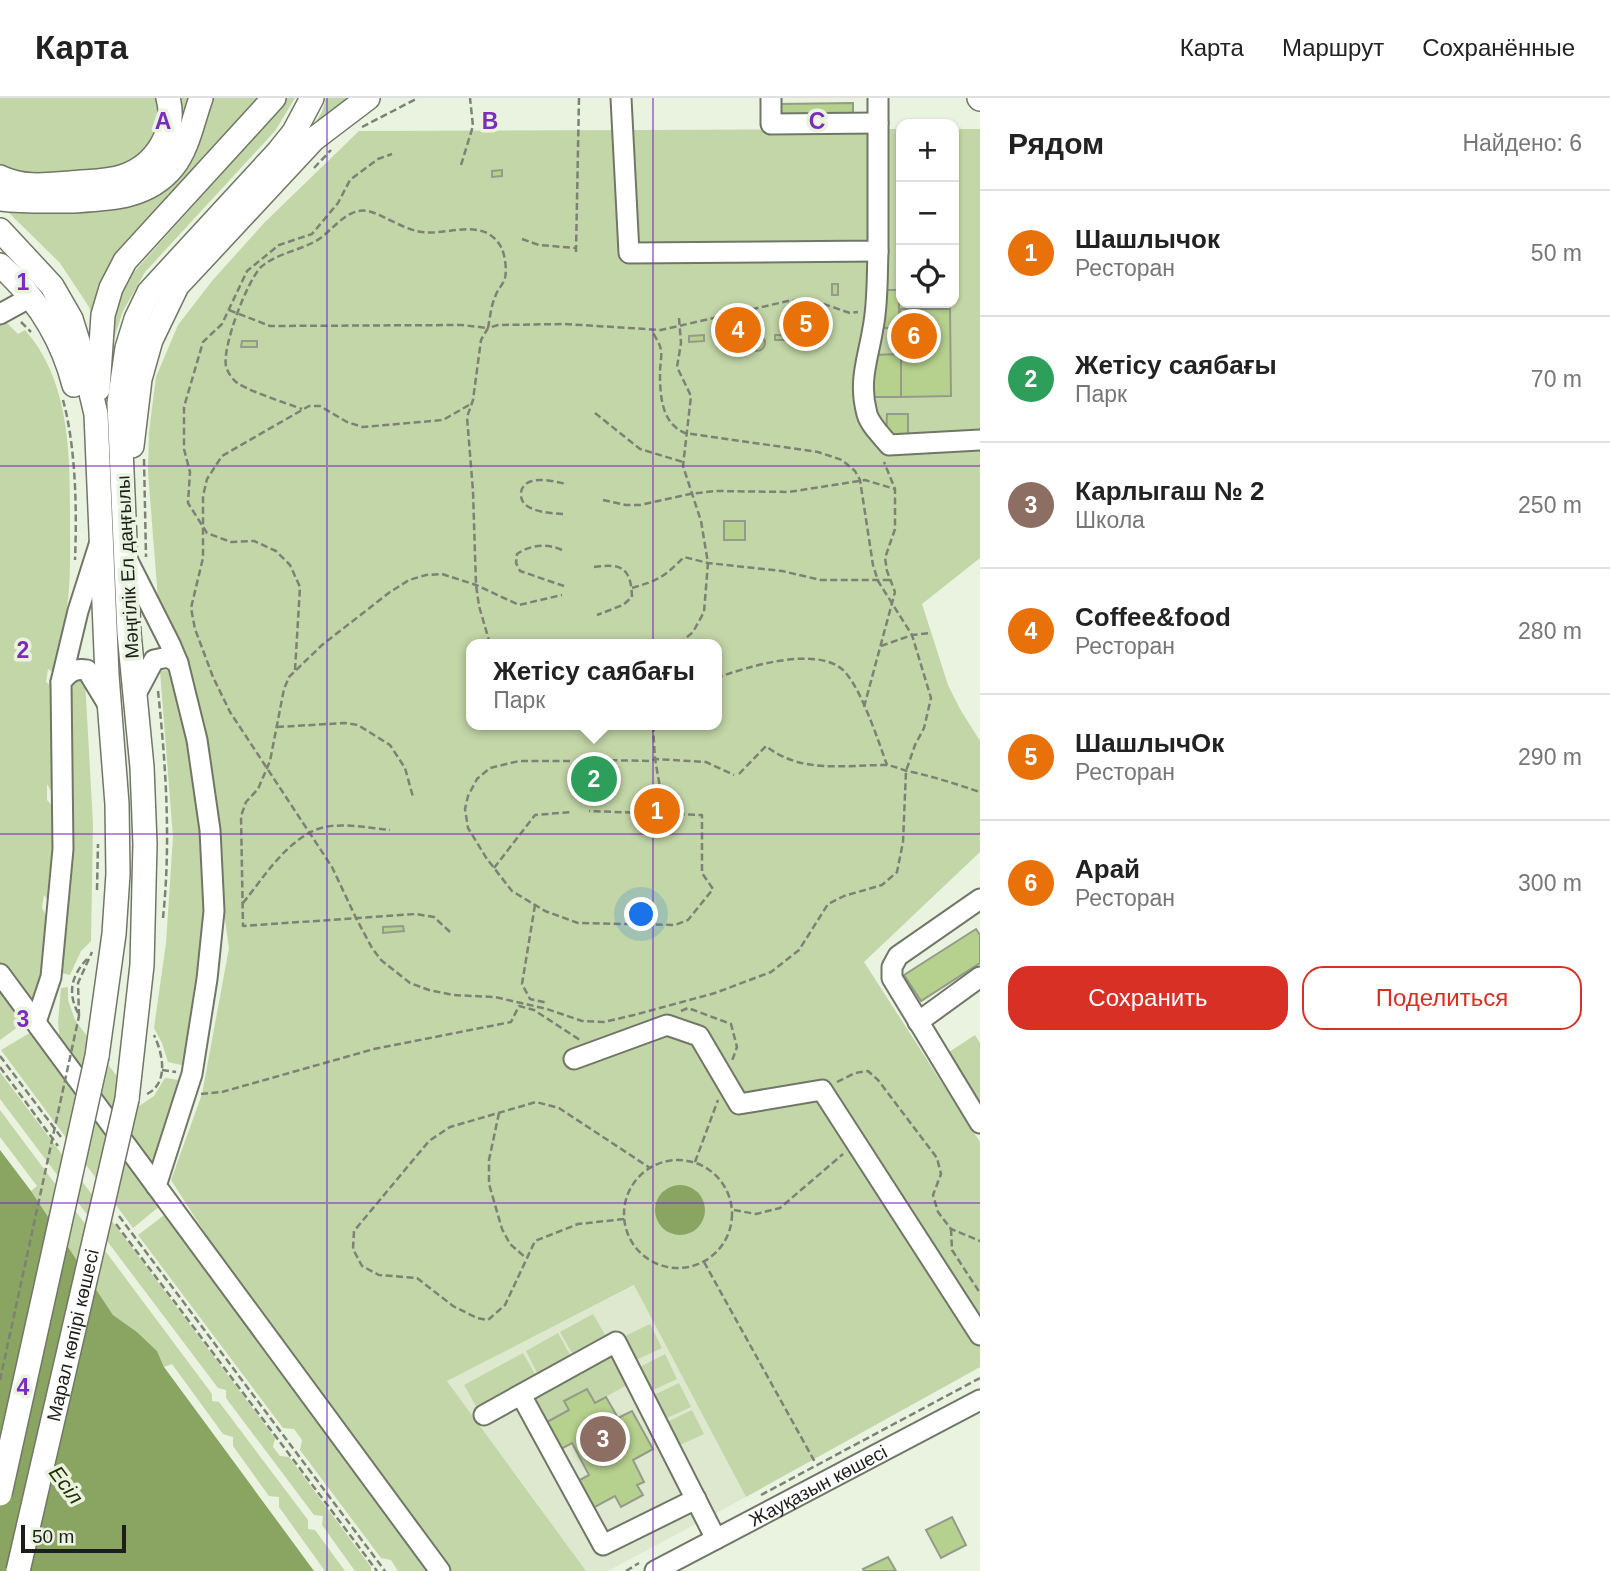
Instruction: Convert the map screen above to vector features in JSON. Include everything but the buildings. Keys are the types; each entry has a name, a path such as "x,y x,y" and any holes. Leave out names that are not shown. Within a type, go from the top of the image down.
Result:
{"main road":[{"path":"0,177 13,183 46,185 108,179 139,169 164,143 171,115 167,98"},
{"path":"0,199 36,202 120,197 153,186 179,159 201,98"},
{"path":"96,414 103,315 111,288 125,261 274,98"},
{"name":"Мәңгілік Ел даңғылы","path":"136,1097 145,888 142,767 135,696 136,558 124,508 119,403 125,357 136,319 149,292 294,132 312,98"},
{"path":"124,508 140,379 151,340 177,286 314,139 368,98"},
{"name":"Мәңгілік Ел даңғылы","path":"0,230 52,286 71,320 96,414 100,532 117,804 114,934 97,1056"},
{"path":"0,265 31,298 53,330 67,357 86,432 100,532"},
{"name":"Марал көпірі көшесі","path":"0,1494 97,1056"},
{"name":"Марал көпірі көшесі","path":"18,1571 136,1097"}],"street":[{"path":"621,98 629,253 878,251"},
{"path":"771,98 771,124 878,123"},
{"path":"878,98 878,251 873,330 865,358 863,383 867,417 889,445 980,440"},
{"path":"3,311 31,298"},
{"path":"36,1022 51,977 63,849 61,682 100,532"},
{"path":"136,558 178,663 199,753 209,830 214,911 207,979 192,1074 156,1186"},
{"path":"135,696 154,660 168,657 178,663"},
{"path":"61,682 69,672 87,670 110,709"},
{"path":"978,905 898,956 892,967 892,978 980,1123"},
{"path":"0,974 440,1571"},
{"path":"918,1022 980,977"},
{"path":"575,1059 667,1025 699,1036 739,1104 822,1090 980,1335"},
{"path":"484,1415 616,1342 716,1539"},
{"path":"521,1395 603,1545 696,1499"},
{"name":"Жауқазын көшесі","path":"655,1571 980,1400"}],"path":[{"path":"360,128 418,98"},
{"path":"461,165 474,126 470,98"},
{"path":"522,239 539,245 576,250 579,98"},
{"path":"314,168 332,149"},
{"path":"295,670 300,587 290,565 276,551 254,541 231,542 206,533 188,503 190,472 184,449 184,407 204,342 222,324 247,271 279,245 312,234 338,203 350,180 377,159 392,154"},
{"path":"302,409 236,383 226,368 232,326 260,268 286,252 315,242 348,214 367,211 424,233 462,228 489,233 501,247 505,278 495,296 488,328 481,340 467,429 473,491 476,585 479,606 489,639"},
{"path":"229,310 270,326 462,325 488,328 565,324 661,330 788,301 812,300 850,313 858,312 876,300"},
{"path":"3,311 38,338"},
{"path":"680,318 681,343 677,367 691,396 683,462 690,494 701,521 708,563 704,612 693,632 685,639"},
{"path":"470,405 443,420 363,427 347,422 320,406 309,406 222,456 215,465 203,496 203,558 191,608 195,629 213,677 230,712 332,867 356,918 381,960 410,984 453,995 495,997 547,1009 582,1021 604,1022 716,993 771,972 799,950 828,904 844,896 882,886 897,872 903,842 906,771 924,728 931,698 912,635 878,580 873,565 860,480 856,471 842,460 818,452 685,433 671,425 665,413 660,372 661,349 652,330"},
{"path":"62,397 69,423 76,530 75,567"},
{"path":"595,413 640,449 683,462"},
{"path":"864,707 895,592 885,558 895,529 895,489 881,456 889,445"},
{"path":"136,558 145,451"},
{"path":"603,500 640,505 715,491 789,492 860,480 895,489"},
{"path":"563,514 527,506 522,500 521,492 523,486 531,481 567,484"},
{"path":"562,550 539,546 525,548 517,554 516,563 520,571 564,586"},
{"path":"632,588 656,581 667,574 684,556 708,563 782,571 821,580 890,580"},
{"path":"594,567 611,565 623,568 629,576 632,588 632,597 623,606 597,615"},
{"path":"450,932 433,917 416,914 243,926 241,816 246,802 258,789 267,767 284,688 289,677 331,638 390,592 409,580 442,574 476,585 519,605 562,595"},
{"path":"880,646 912,635 931,633"},
{"path":"722,676 776,660 836,665 855,687 887,765"},
{"path":"277,727 345,723 358,725 378,736 398,755 405,768 413,797"},
{"path":"653,730 655,759 665,815"},
{"path":"739,774 766,746 781,758 809,765 887,765 919,772 980,792"},
{"path":"600,760 706,762 734,775"},
{"path":"570,761 519,761 490,768 477,779 465,809 468,828 494,868 513,891 535,905 579,923 675,925 688,920 713,889 702,873 702,815 589,811"},
{"path":"494,868 535,815 571,812"},
{"path":"243,903 287,848 310,833 346,826 390,830"},
{"path":"97,898 98,841"},
{"path":"535,905 522,984 530,999 548,1003"},
{"path":"0,1380 79,1016 78,983 93,951"},
{"path":"194,1095 222,1092 374,1049 511,1022 519,1006"},
{"path":"136,1097 153,1091 160,1081 161,1056 152,1033"},
{"path":"695,1162 737,1047"},
{"path":"0,1056 66,1145"},
{"path":"0,1067 65,1156"},
{"path":"822,1090 855,1073 868,1071 878,1080 937,1158 941,1174 933,1195 939,1212 951,1229 980,1241"},
{"path":"624,1219 578,1224 535,1241 505,1305 488,1320 453,1307 417,1278 379,1275 362,1266 353,1249 354,1231 429,1141 450,1127 499,1112 536,1102 559,1108 650,1168"},
{"path":"499,1112 489,1160 489,1184 502,1229 510,1244 527,1258"},
{"path":"733,1209 757,1214 780,1209 856,1143"},
{"path":"674,1160 695,1162 721,1180 731,1199 733,1220 726,1240 712,1256 694,1266 673,1268 652,1262 636,1248 626,1229 624,1208 631,1188 650,1168 674,1160"},
{"path":"116,1212 385,1571"},
{"path":"114,1222 377,1571"},
{"path":"951,1229 952,1250 980,1293"},
{"path":"704,1262 825,1481"}],"shaded area":[{"path":"0,98 261,98 113,260 98,291 95,325 89,307 60,263 6,210 0,168"},
{"path":"286,98 295,98 275,131 145,272 123,311 109,354 116,306 133,273 271,119"},
{"path":"326,98 359,98 296,152 322,112"},
{"path":"896,129 896,308 959,308 959,129 980,129 980,558 922,604 948,685 980,741 980,852 864,962 980,1142 980,1367 746,1497 634,1285 447,1381 586,1571 449,1571 230,1272 171,1180 202,1094 229,948 216,818 187,655 158,599 148,472 149,432 156,377 178,325 212,281 265,222 359,131"},
{"path":"0,316 18,334 25,330 40,351 59,397 68,447 70,546 65,621 53,672 48,669 46,682 53,687 54,796 47,784 47,800 56,810 52,906 44,895 42,908 50,922 39,999 26,1021 0,1040"},
{"path":"169,670 175,677 198,807 203,859 201,953 186,1066 168,1062 154,1028 166,943 173,837 160,671"},
{"path":"85,680 93,824 91,941 81,951 70,975 61,973 73,858 71,693 74,682"},
{"path":"68,987 68,1000 75,1020 139,1106 154,1096 165,1078 180,1080 158,1163 154,1166 149,1165 60,1042 58,1022 61,988"},
{"path":"33,1031 161,1205 133,1228 1,1050"},
{"path":"975,1035 980,1043 980,1115 943,1056"},
{"path":"0,1072 275,1438 273,1447 280,1456 289,1457 371,1567 371,1571 355,1571 322,1525 323,1516 314,1515 226,1398 226,1390 218,1388 0,1099"},
{"path":"0,1110 212,1394 212,1401 219,1402 308,1520 308,1529 315,1530 345,1571 325,1571 279,1507 279,1497 269,1496 233,1446 233,1437 223,1434 172,1364 164,1367 157,1351 113,1315 31,1191 37,1186 0,1137"},
{"path":"167,1213 431,1571 398,1571 391,1560 381,1558 300,1450 302,1440 294,1429 283,1428 138,1235"},
{"path":"635,1285 746,1497 608,1571 586,1571 447,1381"},
{"path":"593,1314 605,1335 572,1353 560,1332"},
{"path":"650,1324 662,1348 636,1360 625,1336"},
{"path":"558,1333 570,1355 537,1373 526,1351"},
{"path":"523,1353 535,1374 476,1406 464,1385"},
{"path":"665,1354 677,1379 651,1391 640,1367"},
{"path":"615,1355 628,1381 625,1386 595,1403 586,1389 564,1401 569,1410 542,1424 529,1397"},
{"path":"679,1383 691,1407 665,1419 654,1395"},
{"path":"692,1410 704,1434 678,1446 667,1422"}],"water":[{"name":"Есіл","path":"0,1150 31,1191 113,1315 157,1351 164,1367 314,1571 0,1571"},
{"path":"680,1185 698,1192 705,1210 698,1228 680,1235 662,1228 655,1210 662,1192"}],"place":[{"name":"ШашлычОк","path":"806,324"},
{"name":"Coffee&food","path":"738,330"},
{"name":"Арай","path":"914,336"},
{"name":"Жетісу саябағы","path":"594,779"},
{"name":"Шашлычок","path":"657,811"},
{"name":"Карлыгаш № 2","path":"603,1439"}]}
